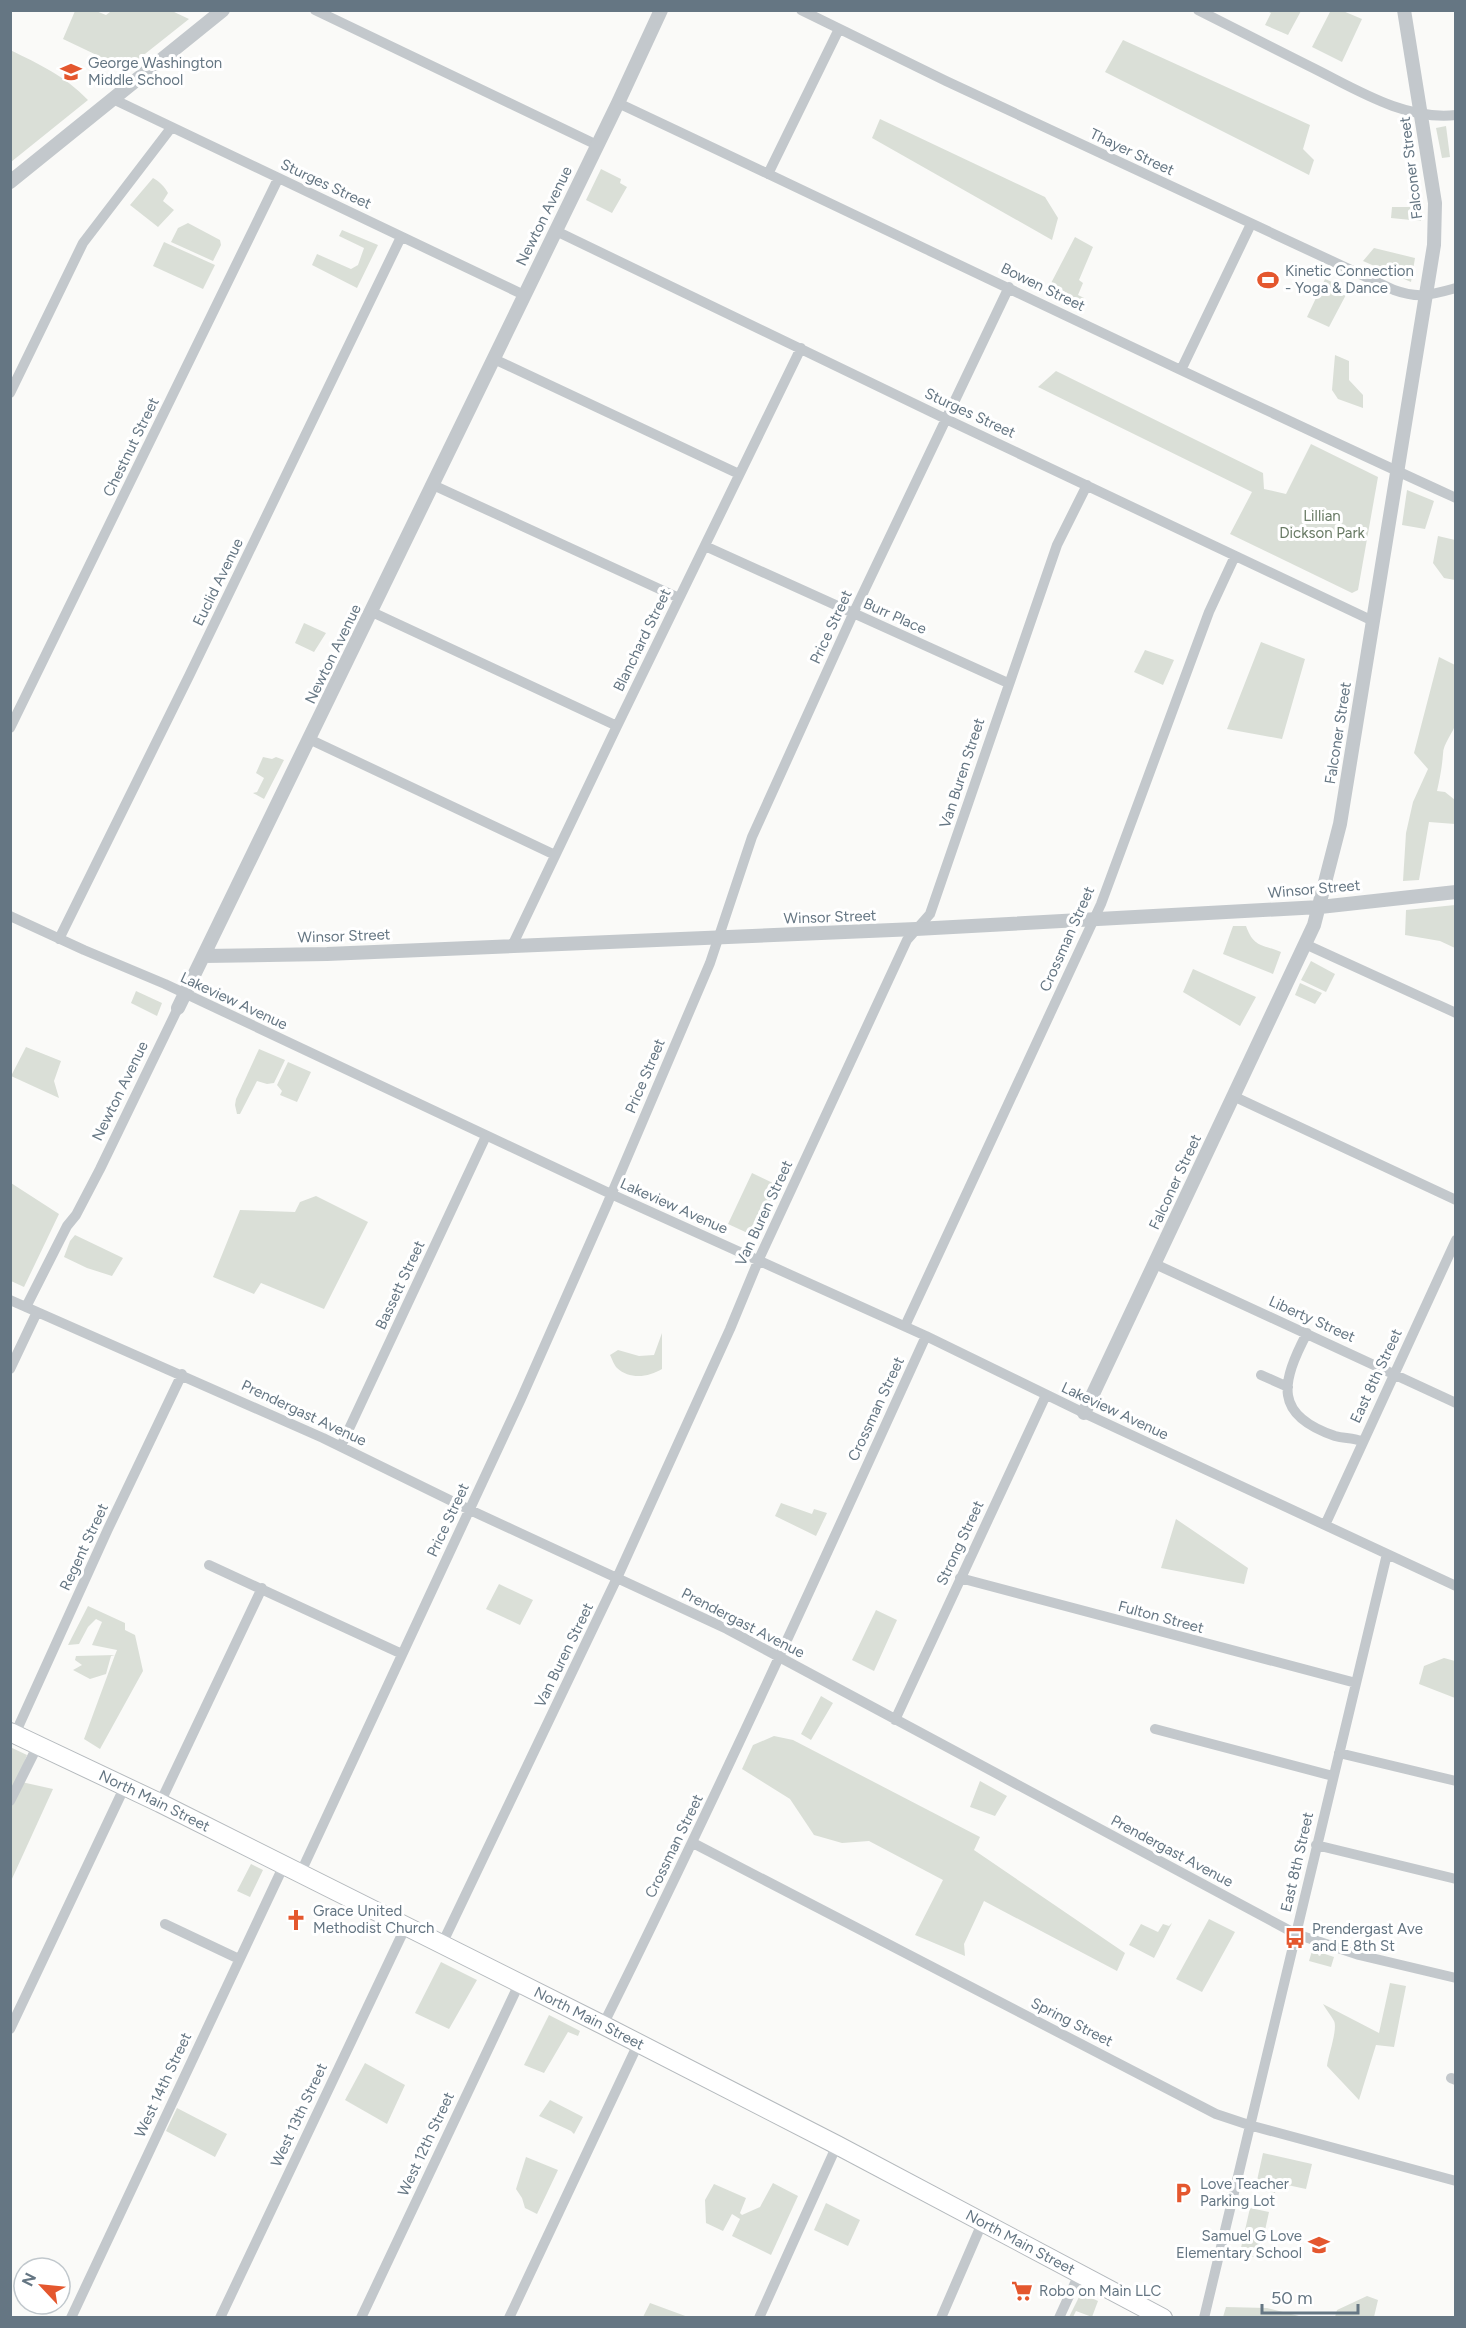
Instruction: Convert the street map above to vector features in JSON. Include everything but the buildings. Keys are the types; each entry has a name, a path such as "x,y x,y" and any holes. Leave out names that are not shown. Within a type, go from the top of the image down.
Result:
{"highway":[{"name":"North Main Street","path":"13,1733 160,1803 603,2025 1080,2272 1163,2318"}],"street":[{"path":"10,182 115,100 223,10"},
{"path":"315,10 597,146"},
{"name":"Newton Avenue","path":"26,1307 67,1226 76,1215 100,1169 372,612 661,10"},
{"name":"Thayer Street","path":"801,10 1394,290 1411,296 1425,296 1455,288"},
{"path":"1198,10 1401,109 1432,117 1455,115"},
{"name":"Falconer Street","path":"1084,1413 1305,944 1320,907 1340,824 1434,245 1435,203 1404,10"},
{"path":"768,174 839,29"},
{"name":"Sturges Street","path":"115,100 525,295"},
{"name":"Bowen Street","path":"618,103 1009,287 1258,408 1455,498"},
{"path":"10,393 83,243 171,128"},
{"name":"Chestnut Street","path":"10,728 278,178"},
{"path":"1181,370 1251,224"},
{"name":"Sturges Street","path":"556,231 1373,621"},
{"name":"Euclid Avenue","path":"59,939 401,237"},
{"name":"Price Street","path":"300,1874 543,1351 710,963 752,837 853,614 1009,287"},
{"name":"Blanchard Street","path":"512,946 801,348"},
{"path":"494,359 739,474"},
{"path":"433,485 679,598"},
{"name":"Van Buren Street","path":"442,1944 617,1578 730,1329 759,1259 907,940 930,914 1057,545 1087,485"},
{"name":"Burr Place","path":"705,546 1008,683"},
{"name":"Crossman Street","path":"905,1326 1094,919 1209,612 1235,556"},
{"path":"372,612 617,726"},
{"path":"309,739 555,855"},
{"name":"Winsor Street","path":"204,956 327,954 916,929 1320,907 1455,892"},
{"name":"Lakeview Avenue","path":"10,916 185,994 486,1137 905,1326 1084,1413 1455,1586"},
{"path":"1305,944 1455,1013"},
{"path":"1233,1096 1455,1200"},
{"name":"Bassett Street","path":"341,1446 486,1137"},
{"name":"East 8th Street","path":"1325,1525 1455,1240"},
{"name":"Liberty Street","path":"1155,1264 1455,1403"},
{"name":"Prendergast Avenue","path":"10,1300 183,1374 341,1446 470,1510 727,1629 1296,1934 1359,1955 1455,1978"},
{"path":"10,1369 37,1312"},
{"path":"1307,1333 1294,1360 1287,1387 1291,1408 1300,1418 1334,1435 1353,1437 1363,1442"},
{"name":"Crossman Street","path":"603,2025 693,1843 926,1336"},
{"name":"Regent Street","path":"13,1733 183,1374"},
{"path":"1261,1374 1287,1387"},
{"name":"Strong Street","path":"895,1720 1046,1395"},
{"name":"East 8th Street","path":"1204,2318 1387,1554"},
{"path":"209,1565 402,1654"},
{"name":"Fulton Street","path":"960,1578 1356,1683"},
{"path":"160,1803 262,1588"},
{"path":"1155,1729 1333,1776"},
{"path":"10,1801 38,1745"},
{"path":"1339,1753 1455,1780"},
{"path":"10,2029 124,1786"},
{"name":"Spring Street","path":"693,1843 1215,2113 1249,2126 1455,2181"},
{"path":"1316,1845 1455,1879"},
{"name":"West 14th Street","path":"71,2318 284,1865"},
{"path":"165,1924 239,1959"},
{"name":"West 13th Street","path":"220,2318 406,1926"},
{"name":"West 12th Street","path":"361,2318 519,1984"},
{"path":"508,2318 638,2044"},
{"path":"759,2318 837,2145"},
{"path":"941,2318 983,2222"},
{"path":"1059,2318 1080,2272"}],"green space":[{"path":"1301,10 1288,35 1265,25 1271,13 1267,11"},
{"path":"1331,10 1343,11 1362,19 1342,62 1312,47"},
{"path":"75,11 96,11 106,15 110,12 107,11 172,11 189,19 126,69 63,39"},
{"path":"1123,40 1310,125 1303,149 1314,160 1309,175 1105,72"},
{"path":"10,50 61,77 88,100 11,162"},
{"path":"880,119 1045,197 1058,218 1052,240 872,138"},
{"path":"1446,126 1450,157 1442,158 1436,128"},
{"path":"601,169 621,179 620,183 627,187 612,213 586,200"},
{"path":"153,178 162,184 168,193 163,201 174,210 158,227 130,205"},
{"path":"1392,207 1421,207 1421,221 1391,218"},
{"path":"188,223 220,240 221,245 213,261 171,242 178,228"},
{"path":"342,230 378,245 357,288 312,265 317,254 351,269 358,265 364,248 339,236"},
{"path":"1075,237 1093,247 1079,280 1083,283 1078,295 1084,298 1082,303 1049,287"},
{"path":"164,242 215,265 203,289 153,266"},
{"path":"1374,248 1415,258 1411,282 1363,261"},
{"path":"1325,279 1349,289 1329,327 1307,317"},
{"path":"1335,355 1349,361 1349,380 1363,395 1363,408 1338,399 1332,390"},
{"name":"Lillian Dickson Park","path":"1056,371 1263,473 1264,489 1286,494 1311,444 1378,477 1358,590 1352,593 1230,534 1252,492 1038,387"},
{"path":"1407,490 1434,501 1425,529 1402,525"},
{"path":"1438,536 1455,540 1455,580 1444,578 1433,563"},
{"path":"304,623 326,633 314,652 295,643"},
{"path":"1261,642 1305,659 1282,739 1227,729"},
{"path":"1145,650 1174,660 1163,685 1134,672"},
{"path":"1439,657 1455,665 1456,723 1443,750 1437,791 1445,792 1455,800 1455,824 1429,822 1419,880 1403,881 1406,833 1413,802 1428,769 1414,753"},
{"path":"263,757 272,759 276,757 284,760 264,799 253,793 257,792 264,778 256,773"},
{"path":"1455,905 1455,948 1440,941 1405,935 1406,910"},
{"path":"1233,926 1246,926 1256,942 1281,952 1273,974 1223,954"},
{"path":"1311,961 1335,974 1326,992 1301,980"},
{"path":"1193,969 1256,997 1240,1026 1183,992"},
{"path":"1300,983 1322,993 1315,1004 1295,995"},
{"path":"136,991 162,1003 157,1016 131,1003"},
{"path":"26,1047 61,1061 54,1081 59,1098 11,1076"},
{"path":"259,1049 285,1060 274,1083 267,1084 257,1081 240,1114 237,1114 236,1099"},
{"path":"288,1062 311,1072 297,1102 280,1095 282,1091 277,1085"},
{"path":"752,1173 779,1186 754,1236 728,1224"},
{"path":"11,1183 59,1214 24,1287 11,1281"},
{"path":"316,1196 368,1222 324,1309 261,1283 254,1294 213,1277 240,1210 295,1212 300,1202"},
{"path":"75,1235 123,1258 112,1276 64,1257"},
{"path":"662,1333 662,1369 651,1374 634,1376 616,1367 610,1355 618,1350 639,1356 654,1355"},
{"path":"781,1503 812,1514 814,1509 827,1513 816,1536 775,1516"},
{"path":"1176,1519 1248,1568 1244,1584 1161,1568"},
{"path":"499,1584 533,1600 520,1625 486,1609"},
{"path":"88,1606 125,1623 125,1630 135,1635 143,1671 100,1749 84,1739 117,1650 92,1645 102,1622 96,1619 88,1627 79,1644 68,1645"},
{"path":"876,1610 897,1620 874,1671 852,1660"},
{"path":"115,1655 111,1656 106,1674 90,1679 73,1670 82,1665 75,1660 76,1656"},
{"path":"1444,1658 1455,1661 1455,1698 1419,1684 1424,1666"},
{"path":"821,1696 833,1703 811,1740 801,1734"},
{"path":"774,1736 793,1740 980,1837 974,1850 1125,1953 1117,1971 984,1901 964,1944 965,1956 915,1935 943,1880 869,1841 842,1843 814,1835 790,1799 742,1769 753,1745"},
{"path":"10,1747 27,1755 17,1781 53,1789 11,1881"},
{"path":"980,1781 1007,1796 995,1816 970,1807"},
{"path":"251,1864 263,1870 250,1897 237,1891"},
{"path":"1209,1919 1235,1932 1202,1992 1176,1979"},
{"path":"1172,1923 1154,1958 1129,1945 1141,1924 1158,1932 1163,1924 1169,1926"},
{"path":"1312,1951 1319,1952 1320,1956 1322,1953 1334,1957 1331,1967 1309,1961"},
{"path":"441,1962 477,1980 449,2029 415,2013"},
{"path":"1390,1983 1406,1986 1394,2047 1376,2045 1359,2100 1327,2066 1335,2025 1323,2004 1379,2033"},
{"path":"549,2015 580,2031 578,2036 568,2032 544,2073 524,2065"},
{"path":"365,2063 405,2085 387,2124 345,2100"},
{"path":"550,2100 583,2117 574,2134 539,2116"},
{"path":"177,2108 227,2134 215,2157 166,2131"},
{"path":"1263,2153 1312,2164 1306,2189 1278,2183 1275,2193 1258,2190 1256,2185"},
{"path":"526,2157 558,2170 537,2214 525,2208 516,2189"},
{"path":"773,2183 798,2196 771,2255 732,2236 740,2219 732,2214 723,2231 706,2223 705,2200 714,2184 746,2198 740,2213 742,2215 760,2207"},
{"path":"826,2203 860,2220 848,2246 814,2230"},
{"path":"1250,2208 1269,2212 1259,2258 1242,2255 1240,2252"},
{"path":"1081,2293 1098,2301 1092,2317 1076,2311 1073,2317 1069,2317"},
{"path":"1367,2296 1378,2300 1374,2317 1335,2317 1337,2310"},
{"path":"650,2303 688,2317 643,2317"},
{"path":"1226,2307 1267,2308 1303,2317 1223,2317"}],"place":[{"name":"George Washington Middle School","path":"71,72"},
{"name":"Kinetic Connection - Yoga & Dance","path":"1268,280"},
{"name":"Grace United Methodist Church","path":"296,1920"},
{"name":"Prendergast Ave and E 8th St","path":"1295,1938"},
{"name":"Love Teacher Parking Lot","path":"1183,2193"},
{"name":"Samuel G Love Elementary School","path":"1319,2245"},
{"name":"Robo on Main LLC","path":"1022,2291"}]}
